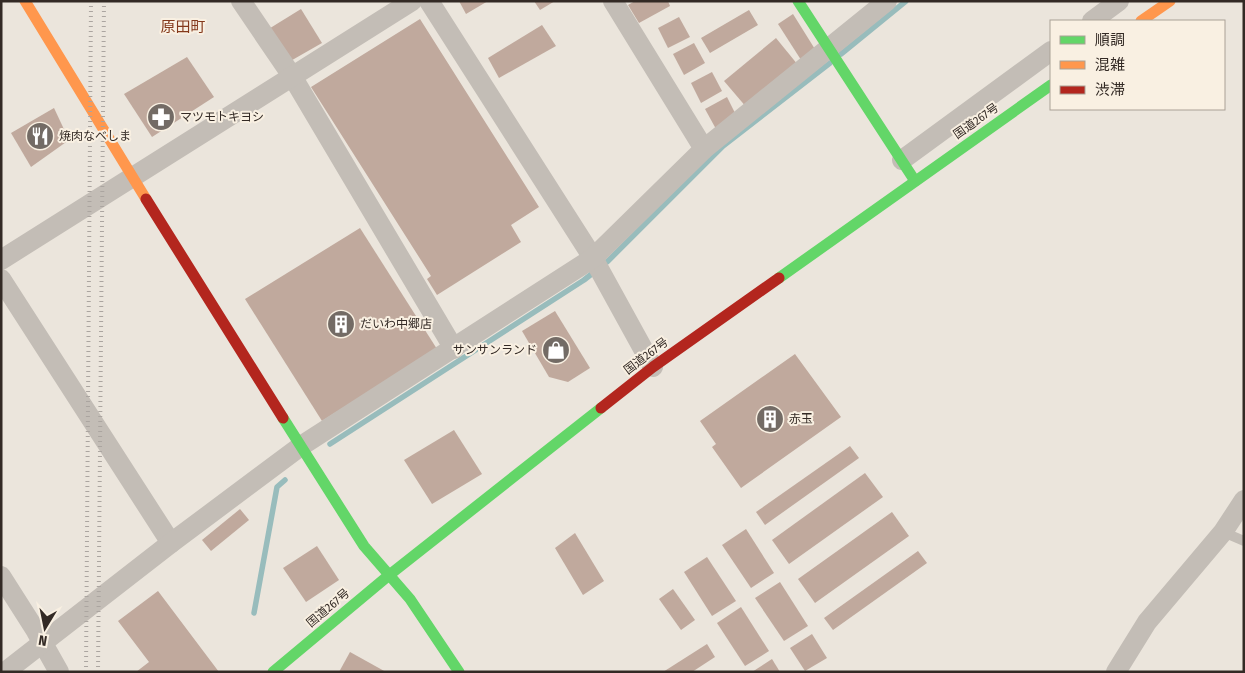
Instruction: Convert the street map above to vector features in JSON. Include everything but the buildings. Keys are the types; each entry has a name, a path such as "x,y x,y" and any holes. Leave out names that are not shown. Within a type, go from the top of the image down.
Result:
{"main road":[{"path":"25,1 132,178 364,546 388,576 410,599 459,672"},
{"path":"798,1 915,181"},
{"path":"1143,20 1170,1"},
{"name":"国道267号","path":"273,672 388,576 653,367 1050,86"}],"street":[{"path":"241,1 292,76 454,349"},
{"path":"1,260 412,1"},
{"path":"429,1 597,265 653,367"},
{"path":"613,1 704,149"},
{"path":"5,672 171,543 301,446 454,349 597,265 704,149 832,55 887,1"},
{"path":"1093,20 1119,1"},
{"path":"902,160 1050,52"},
{"path":"1,279 171,543"},
{"path":"1116,672 1147,622 1223,532 1244,500"},
{"path":"1,576 59,672"}],"lane":[{"path":"1223,532 1244,541"}],"waterway":[{"path":"841,54 906,1"},
{"path":"330,444 584,280 608,261 723,146 830,63"},
{"path":"254,613 277,487 285,480"}],"railway":[{"path":"86,672 91,1"},
{"path":"98,672 104,1"}],"traffic: fast":[{"path":"798,1 915,181"},
{"path":"779,278 1050,86"},
{"path":"273,672 388,576 601,408"},
{"path":"283,418 364,546 410,599 459,672"}],"traffic: slow":[{"path":"25,1 146,199"},
{"path":"1142,20 1170,1"}],"traffic: jam":[{"path":"146,199 283,418"},
{"path":"601,408 653,367 779,278"}],"place":[{"name":"マツモトキヨシ","path":"161,117"},
{"name":"焼肉なべしま","path":"40,136"},
{"name":"だいわ中郷店","path":"341,324"},
{"name":"サンサンランド","path":"556,350"},
{"name":"赤玉","path":"770,419"}],"district":[{"name":"原田町","path":"183,27"}]}
